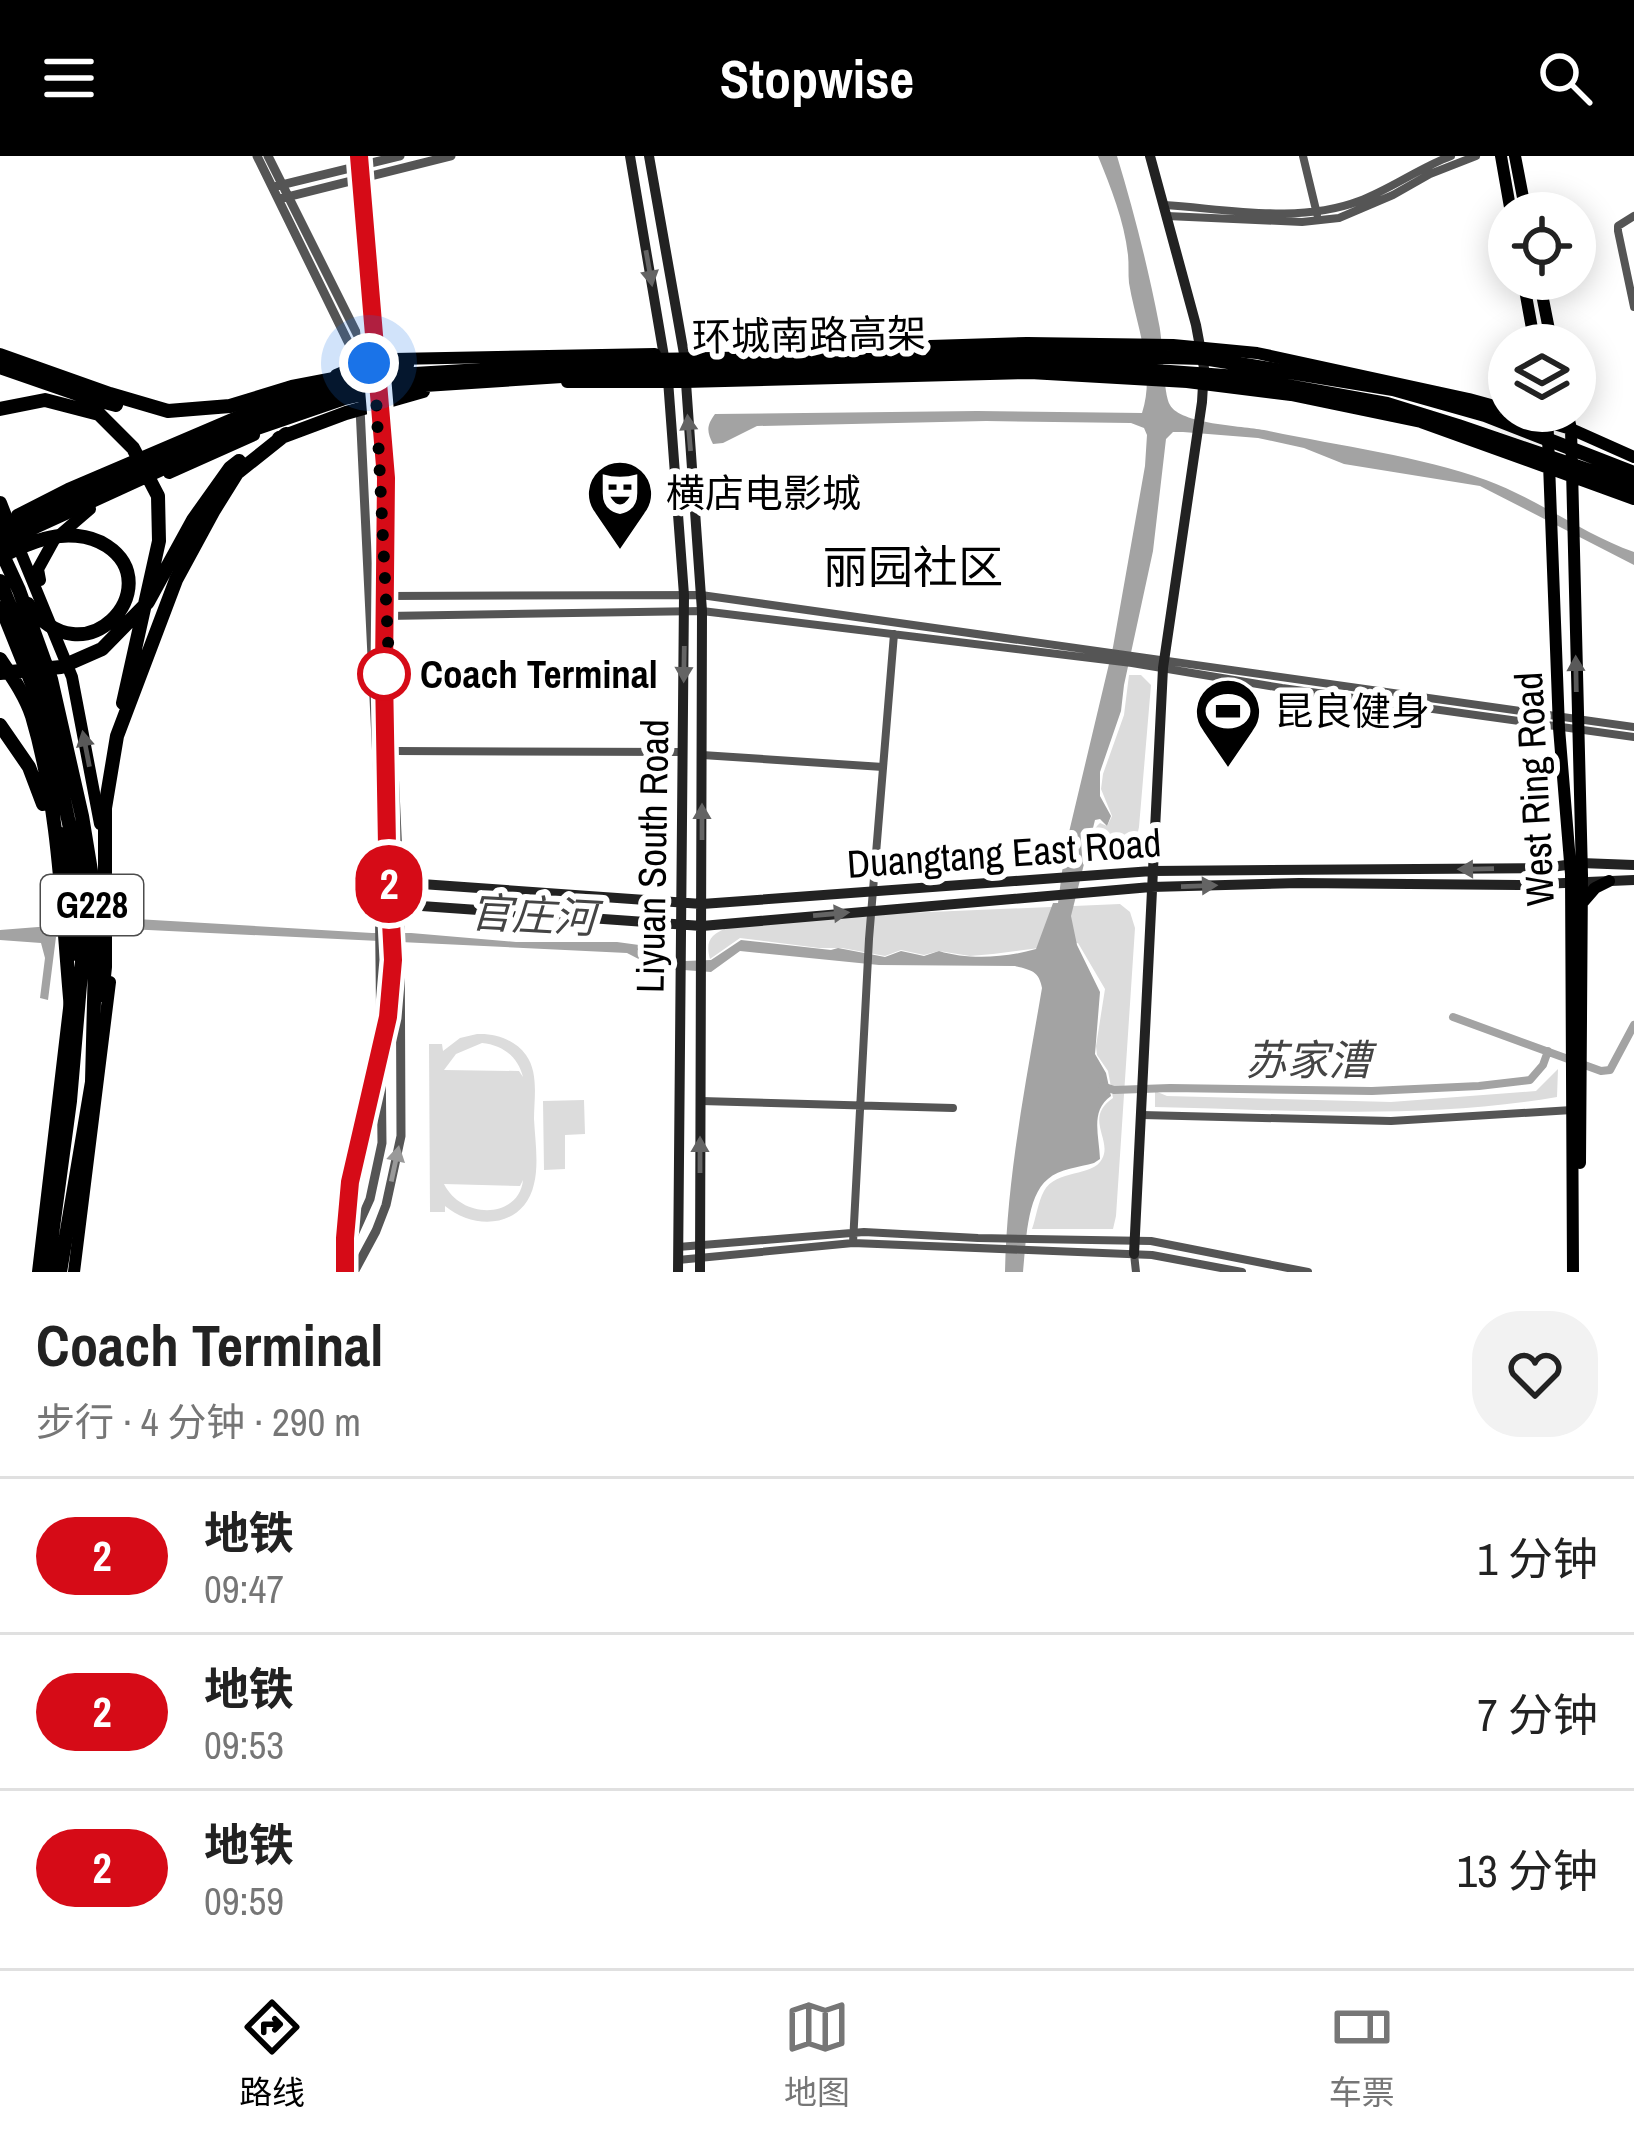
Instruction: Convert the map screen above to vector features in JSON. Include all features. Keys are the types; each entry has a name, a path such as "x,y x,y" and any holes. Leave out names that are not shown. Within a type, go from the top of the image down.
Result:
{"highway":[{"name":"环城南路高架","path":"3,548 234,436 345,398 470,375 646,360 1050,354 1203,358 1393,388 1485,415 1634,473"},
{"path":"0,355 168,411"},
{"path":"0,368 140,411 230,406 392,366 424,364 470,375"},
{"name":"环城南路高架","path":"1,517 343,386 380,378 640,371 1061,364 1238,377 1387,404 1634,486"},
{"path":"0,674 61,667 102,649 148,602 193,520 230,468 286,434 470,375"},
{"path":"0,409 44,400 99,414 133,448 158,496 159,541 129,669 105,808 105,967 92,1066"},
{"path":"117,736 176,580 214,510 237,473 286,434"},
{"path":"3,548 48,537 81,536 118,554 127,568 129,588 122,608 108,625 91,634 70,636 44,623 19,590"},
{"name":"G228","path":"3,548 51,679 88,853 94,962 92,1066 60,1272"},
{"name":"G228","path":"0,581 37,674 79,871 82,962 47,1272"},
{"path":"0,659 32,715 54,817 73,1068"},
{"path":"0,725 29,766 56,847"}],"main road":[{"name":"Liyuan South Road","path":"630,156 665,355 684,595 678,1260"},
{"name":"Liyuan South Road","path":"650,156 685,354 703,611 700,1260"},
{"path":"1134,1248 1163,664 1204,368 1150,156"},
{"path":"1501,156 1507,192"},
{"path":"1515,156 1522,192"},
{"path":"48,616 3,548 1,517 363,364 394,359 1027,343 1173,345 1257,352 1488,406"},
{"path":"3,548 288,420 429,385 1030,373 1187,382 1291,395 1421,422 1634,499"},
{"path":"1549,432 1551,468"},
{"path":"1571,432 1572,475"},
{"path":"1578,432 1634,457"},
{"name":"West Ring Road","path":"1551,468 1559,723 1576,863"},
{"name":"West Ring Road","path":"1572,475 1577,1041"},
{"path":"74,1272 112,964 108,864 73,677 48,616 38,569 54,540 90,509"},
{"path":"0,607 35,694 70,878 74,972 38,1272"},
{"name":"Duangtang East Road","path":"379,881 702,904 1152,871 1522,868 1576,863 1634,866"},
{"path":"1582,904 1609,880"},
{"name":"Duangtang East Road","path":"379,905 680,924 702,933 872,910 1151,887 1634,880"},
{"name":"West Ring Road","path":"1576,881 1582,904 1577,1041"},
{"path":"1577,1041 1577,1272"},
{"path":"1577,1075 1572,1110 1577,1272"}],"street":[{"path":"257,156 283,198 376,396 395,752 402,961 401,1136 386,1204 354,1272"},
{"path":"268,156 277,186"},
{"path":"277,186 400,156"},
{"path":"283,198 451,156"},
{"path":"1304,156 1317,216"},
{"path":"1317,216 1451,156"},
{"path":"1166,210 1317,216 1360,211 1476,156"},
{"path":"1634,216 1618,226 1634,308"},
{"path":"337,1272 370,1198 382,1143 378,781 359,399 363,364"},
{"path":"385,596 701,595 1105,656"},
{"path":"386,616 703,611 893,636 1132,659 1559,723 1634,727"},
{"path":"852,1238 894,624"},
{"path":"1577,725 1634,737"},
{"path":"395,752 682,752"},
{"path":"702,755 883,767"},
{"path":"701,1101 953,1108"},
{"path":"1142,1115 1391,1120 1572,1110"},
{"path":"678,1260 852,1238 1134,1248 1242,1272"},
{"path":"1134,1248 1150,1241 1308,1272"},
{"path":"1134,1248 1136,1272"}],"shaded area":[{"path":"1098,156 1117,156 1155,303 1168,399 1176,411 1212,423 1405,458 1486,480 1634,552 1634,565 1480,486 1344,464 1304,448 1258,438 1173,432 1166,439 1153,551 1121,711 1100,772 1100,796 1111,816 1107,826 1095,820 1071,916 1077,945 1100,992 1095,1054 1111,1096 1098,1116 1100,1159 1053,1176 1035,1197 1023,1272 1005,1272 1013,1165 1042,988 1036,975 1026,969 879,965 740,951 711,972 656,968 627,953 128,929 56,937 48,1000 40,998 45,958 41,943 0,940 0,930 119,918 516,942 617,942 639,945 661,962 711,960 741,940 885,957 901,951 924,956 939,951 987,957 1036,949 1053,903 1058,903 1065,849 1113,647 1145,466 1144,428 1131,423 986,421 757,426 713,444 708,429 715,414 1142,413 1146,364 1129,283 1126,242"},
{"path":"1129,675 1141,675 1151,685 1139,827 1128,851 1091,858 1094,830 1100,823 1107,826 1112,816 1101,789 1124,715"},
{"path":"1120,904 1130,912 1135,928 1113,1229 1032,1229 1050,1184 1102,1159 1100,1113 1113,1098 1108,1071 1096,1046 1105,989 1078,943 970,956 901,950 885,956 740,938 710,959 708,947 727,928 883,914"},
{"path":"484,1034 504,1038 522,1050 533,1070 534,1184 520,1210 497,1221 470,1219 445,1206 445,1212 430,1212 429,1044 442,1044 443,1051 460,1038","holes":["482,1043 508,1053 523,1077 519,1071 444,1070 456,1054","523,1180 519,1193 512,1202 489,1210 463,1204 444,1184 520,1186"]},
{"path":"1558,1069 1557,1097 1457,1109 1357,1112 1155,1107 1155,1091 1167,1096 1391,1102 1536,1091"},
{"path":"584,1100 585,1134 565,1135 565,1169 544,1170 543,1101"}],"waterway":[{"name":"苏家漕","path":"1453,1017 1601,1071 1610,1070 1634,1025"},
{"name":"苏家漕","path":"1102,1086 1114,1090 1372,1091 1479,1086 1530,1080 1548,1051"}],"metro line":[{"name":"2","path":"345,1272 350,1182 388,1017 393,960 384,674 386,478 359,156"}],"place":[{"name":"横店电影城","path":"620,552"},
{"name":"Coach Terminal","path":"384,674"},
{"name":"昆良健身","path":"1228,770"}],"district":[{"name":"丽园社区","path":"913,567"}],"route":[{"path":"369,363 376,396 389,661 384,674"}],"water label":[{"name":"官庄河","path":"533,915"}]}
